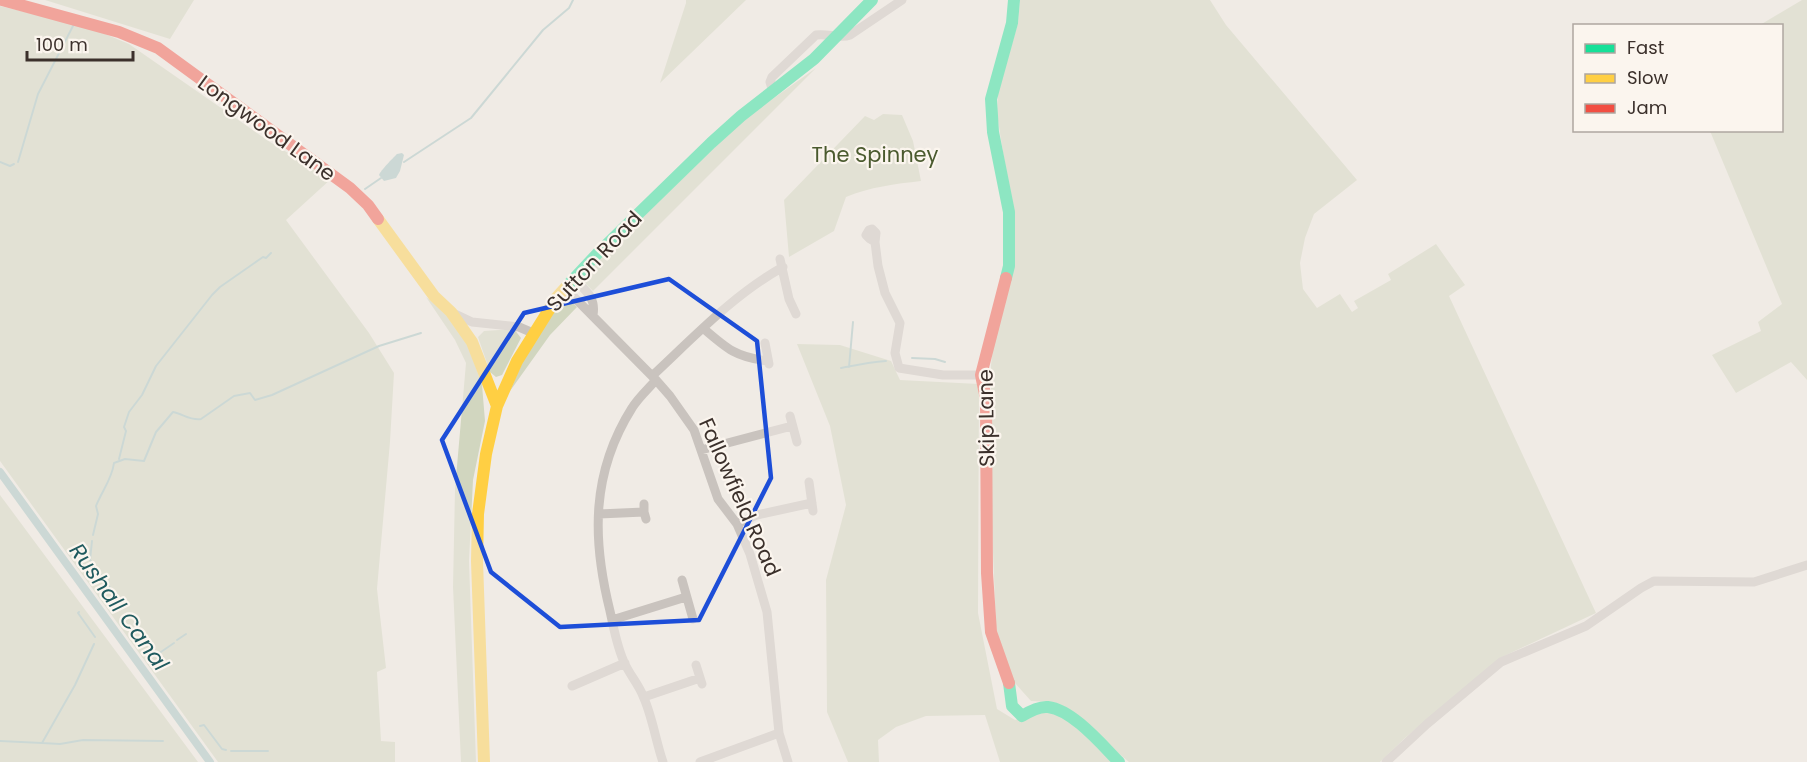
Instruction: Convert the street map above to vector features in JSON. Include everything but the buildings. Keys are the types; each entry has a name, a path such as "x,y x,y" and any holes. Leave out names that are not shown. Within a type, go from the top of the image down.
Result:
{"street":[{"name":"Longwood Lane","path":"2,0 119,32 158,48 359,196 434,296 451,312 472,342 497,406"},
{"name":"Sutton Road","path":"484,762 477,530 481,484 497,406 517,361 533,333 569,284 711,143 814,59 872,0"},
{"path":"879,0 885,10"},
{"path":"839,36 843,38 850,35 902,0"},
{"name":"Skip Lane","path":"1014,0 1012,23 991,99 993,132 1009,213 1009,266 981,375 986,399 987,573 991,633 1008,676 1011,706 1022,716 1030,710 1050,706 1071,717 1119,762"},
{"path":"875,242 885,293 900,323 895,353 899,368 943,375 981,375"},
{"path":"663,762 644,697 625,663 602,582 598,544 599,492 617,434 633,405 654,378 725,307 782,263 789,299 796,314"},
{"name":"Fallowfield Road","path":"569,284 592,315 670,396 694,430 718,499 737,524 750,554 767,612 779,733 788,762"},
{"name":"Longwood Lane","path":"451,312 472,322 519,327 533,333"},
{"path":"472,342 483,323"},
{"path":"703,328 729,350 748,359 769,363 765,343"},
{"path":"700,450 791,421 797,442"},
{"path":"737,524 757,515 812,507 809,482"},
{"path":"599,514 645,512"},
{"path":"1386,762 1427,724 1502,662 1586,626 1647,585 1654,582 1754,582 1807,566"},
{"path":"682,580 693,620"},
{"path":"612,620 686,597"},
{"path":"570,688 625,663"},
{"path":"644,697 701,681 696,665"},
{"path":"702,762 779,733"}],"highlighted area":[{"path":"669,279 757,341 771,478 699,620 560,627 491,572 442,440 524,313"}],"green space":[{"path":"45,0 194,0 170,39"},
{"path":"686,0 746,0 660,83 686,3"},
{"path":"1020,0 1210,0 1226,25 1357,180 1314,214 1305,238 1300,263 1303,289 1317,308 1340,294 1352,312 1358,308 1354,301 1391,280 1388,274 1436,244 1465,285 1449,296 1596,613 1500,658 1380,762 1129,762 1074,716 1051,702 1031,701 1015,683 1004,663 996,626 991,503 991,365 1011,204 997,114 998,93 1018,23"},
{"path":"1802,0 1807,0 1807,380 1791,362 1736,393 1712,355 1761,331 1758,322 1782,304 1710,132 1783,132 1783,24 1762,24"},
{"path":"0,6 91,28 129,44 270,142 331,179 286,220 369,333 394,373 377,589 386,668 377,672 381,741 395,742 395,762 218,762 0,461"},
{"path":"816,68 593,291 580,278 743,120"},
{"name":"The Spinney","path":"883,114 902,115 913,141 921,181 873,188 846,197 834,231 789,257 784,200 865,116 874,120"},
{"path":"426,297 453,319 465,336 482,385 485,421 473,480 469,561 476,762 461,762 453,587 455,489 466,363 455,340"},
{"path":"568,298 577,307 550,335 510,391 525,356 561,299"},
{"path":"514,329 521,338 502,375 496,377 490,372 478,337 484,331"},
{"path":"797,344 840,345 891,361 900,380 979,384 978,613 997,709 1015,720 1048,710 1069,719 1114,762 1000,762 985,715 926,716 896,727 878,740 879,762 848,762 827,712 826,580 846,505 830,426"},
{"path":"0,495 198,762 0,762"}],"water":[{"path":"397,154 404,155 396,178 384,181 380,173"}],"waterway":[{"path":"404,162 471,118 543,30 569,8 573,0"},
{"path":"18,162 38,94 74,24"},
{"path":"0,162 10,166 14,164"},
{"path":"365,189 381,178"},
{"path":"119,459 129,412 142,395 156,366 220,287 271,253"},
{"path":"849,367 853,322"},
{"path":"93,535 98,514 96,506 109,480 114,463 125,459 144,461 156,432 173,412 201,419 234,396 250,393 255,400 272,395 379,346 421,333"},
{"path":"912,358 945,362"},
{"path":"841,368 886,361"},
{"name":"Rushall Canal","path":"0,472 210,762"},
{"path":"92,541 90,560 111,589 109,591"},
{"path":"79,612 95,637"},
{"path":"177,640 186,634"},
{"path":"155,656 174,643"},
{"path":"0,741 42,743 75,685 94,644"},
{"path":"200,726 204,725 222,749 226,750"},
{"path":"42,743 60,744 83,740 163,741"},
{"path":"231,751 268,751"}],"traffic: fast":[{"path":"567,286 711,143 741,116 814,59 872,0"},
{"path":"1006,278 1009,266 1009,212 993,132 991,99 1012,23 1014,0"},
{"path":"1009,683 1012,706 1022,716 1041,707 1048,707 1067,714 1086,729 1119,762"}],"traffic: slow":[{"path":"378,219 434,296 451,312 472,342 497,406"},
{"path":"484,762 477,561 478,514 486,454 497,406 517,361 557,297 567,286"}],"traffic: jam":[{"path":"2,0 119,32 158,48 350,188 368,205 378,219"},
{"path":"1006,278 981,375 986,399 987,573 991,632 1009,683"}]}
